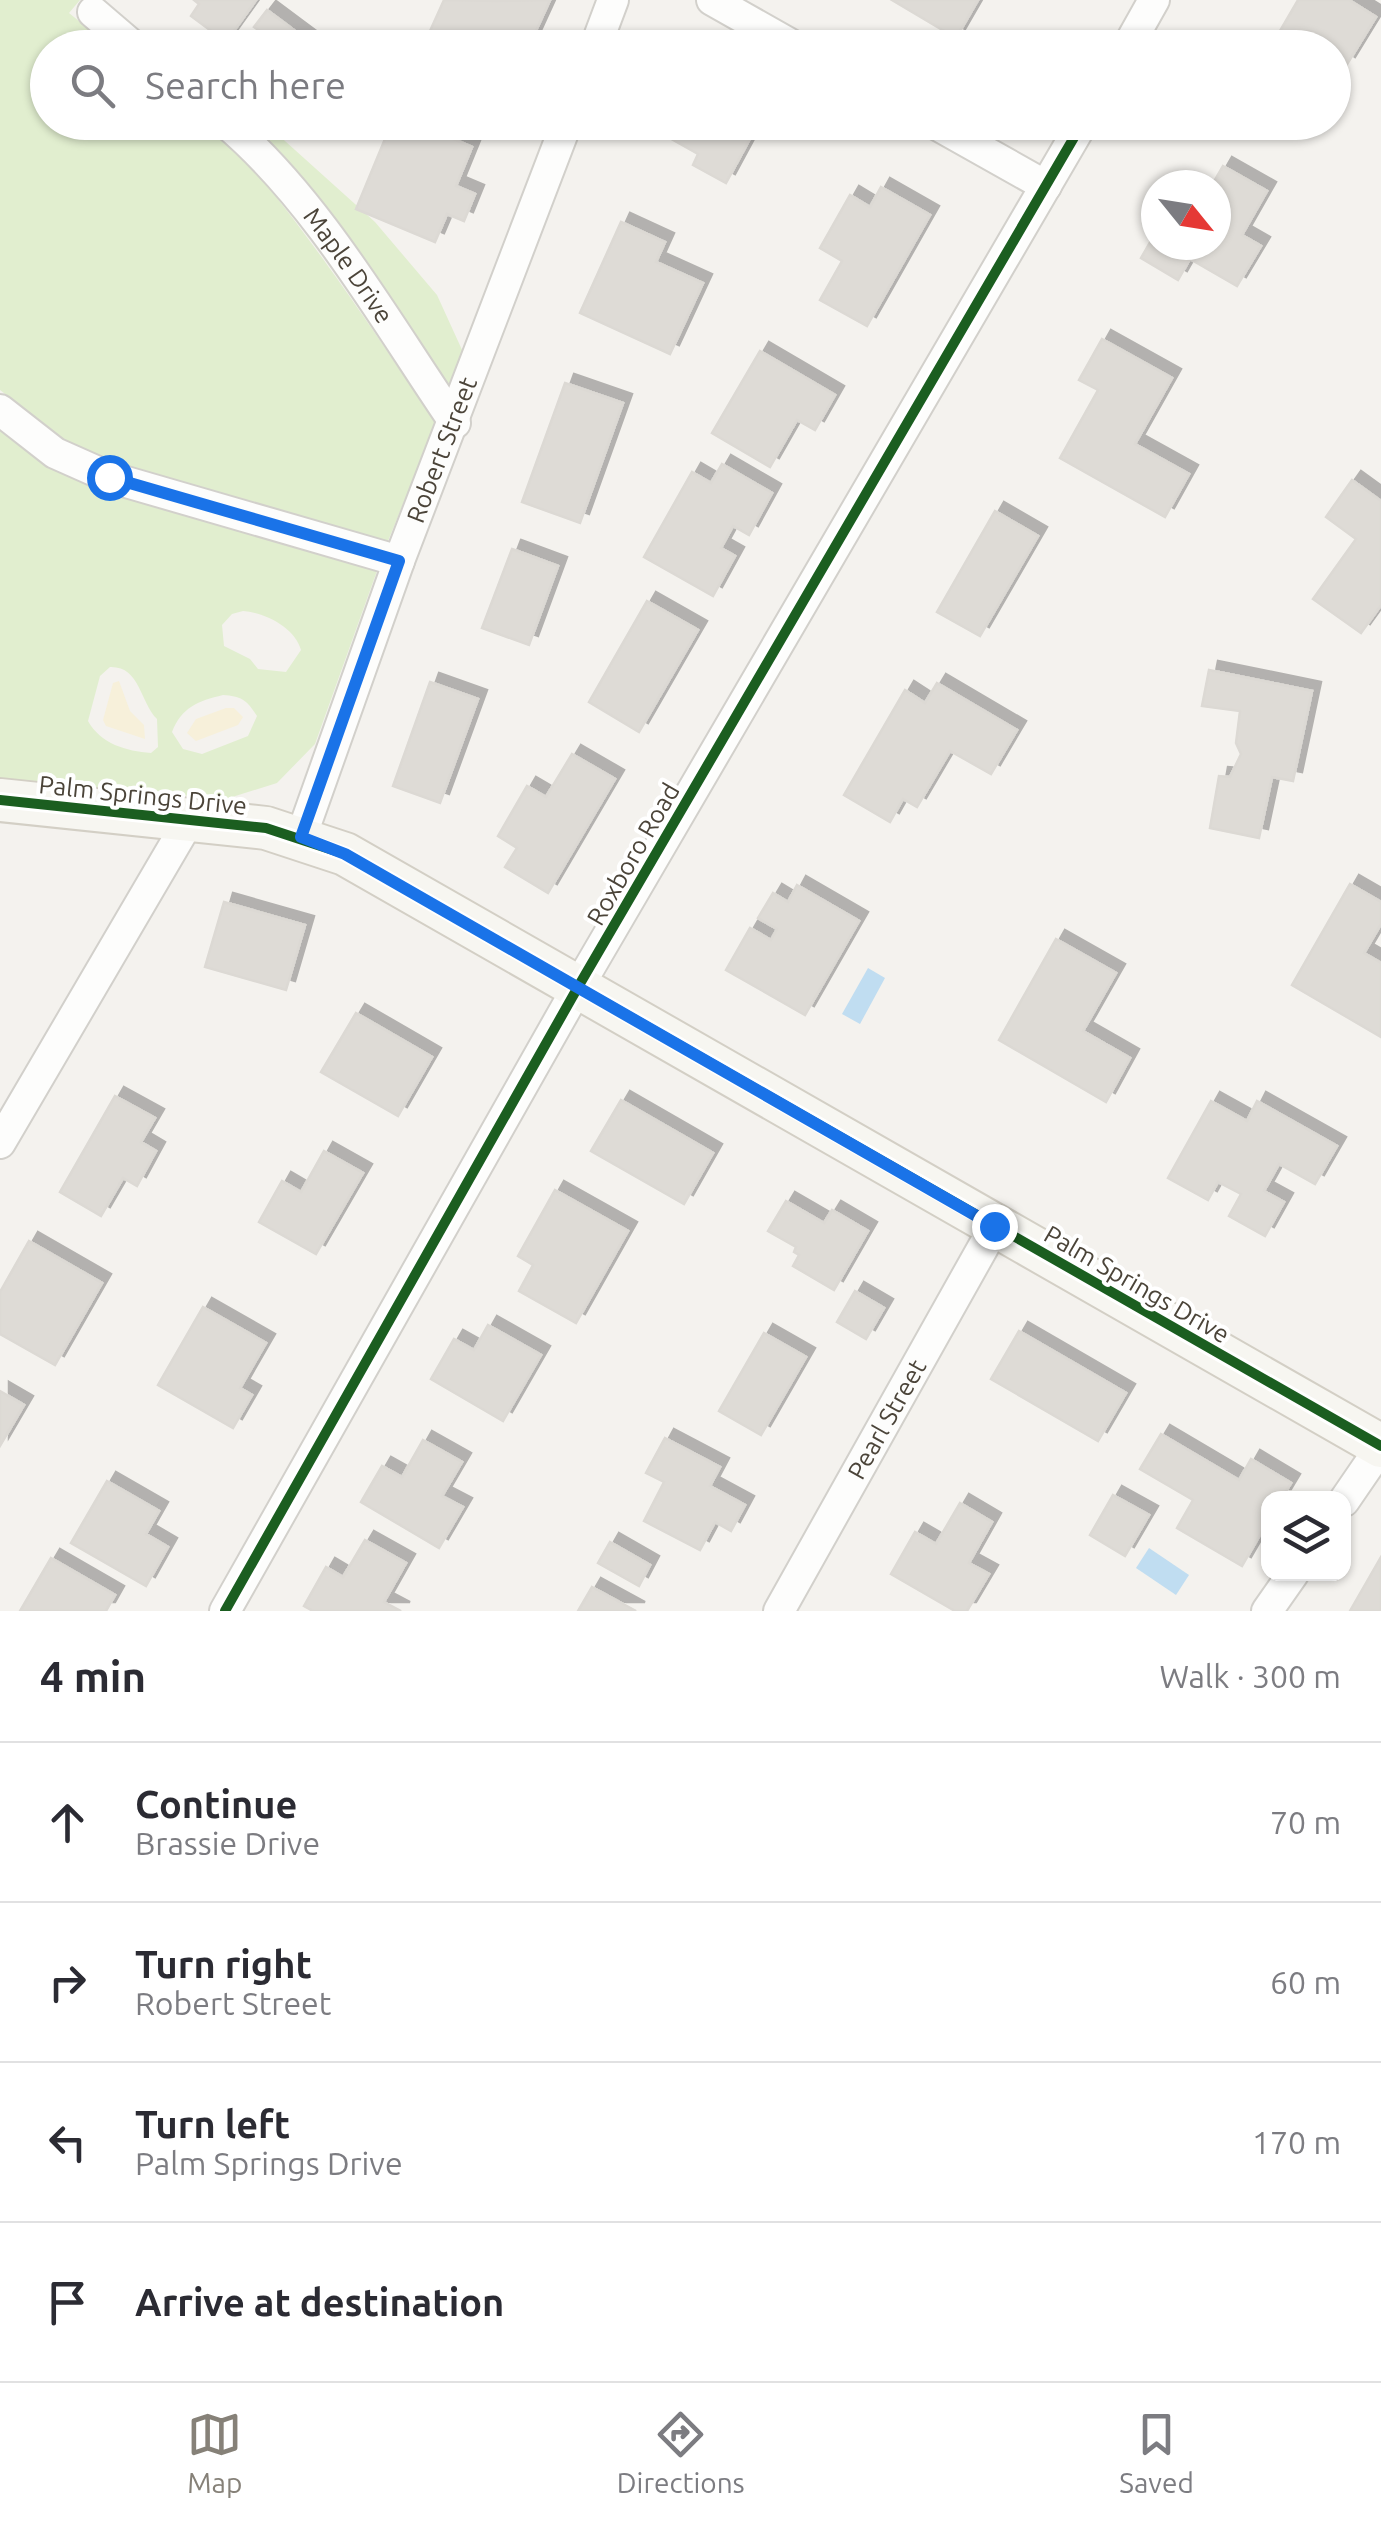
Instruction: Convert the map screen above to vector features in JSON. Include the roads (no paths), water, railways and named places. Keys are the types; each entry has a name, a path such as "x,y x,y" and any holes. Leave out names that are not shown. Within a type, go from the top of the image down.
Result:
{"street":[{"path":"602,30 613,0"},
{"path":"712,0 765,30"},
{"path":"1136,30 1154,0"},
{"path":"93,12 114,30"},
{"name":"Maple Drive","path":"246,140 322,231 456,423"},
{"name":"Robert Street","path":"301,837 399,561 456,423 560,140"},
{"path":"964,140 1046,186"},
{"name":"Roxboro Road","path":"225,1611 578,987 1073,140"},
{"path":"0,410 55,452 109,477 399,561"},
{"name":"Palm Springs Drive","path":"0,800 191,817 301,837 345,854 1381,1446"},
{"path":"0,1143 191,817"},
{"name":"Pearl Street","path":"778,1611 994,1226"},
{"path":"1351,1491 1381,1446"},
{"path":"1267,1611 1288,1581"}],"water":[{"path":"868,968 885,978 860,1024 842,1014"},
{"path":"1149,1548 1189,1575 1176,1595 1136,1568"}]}
